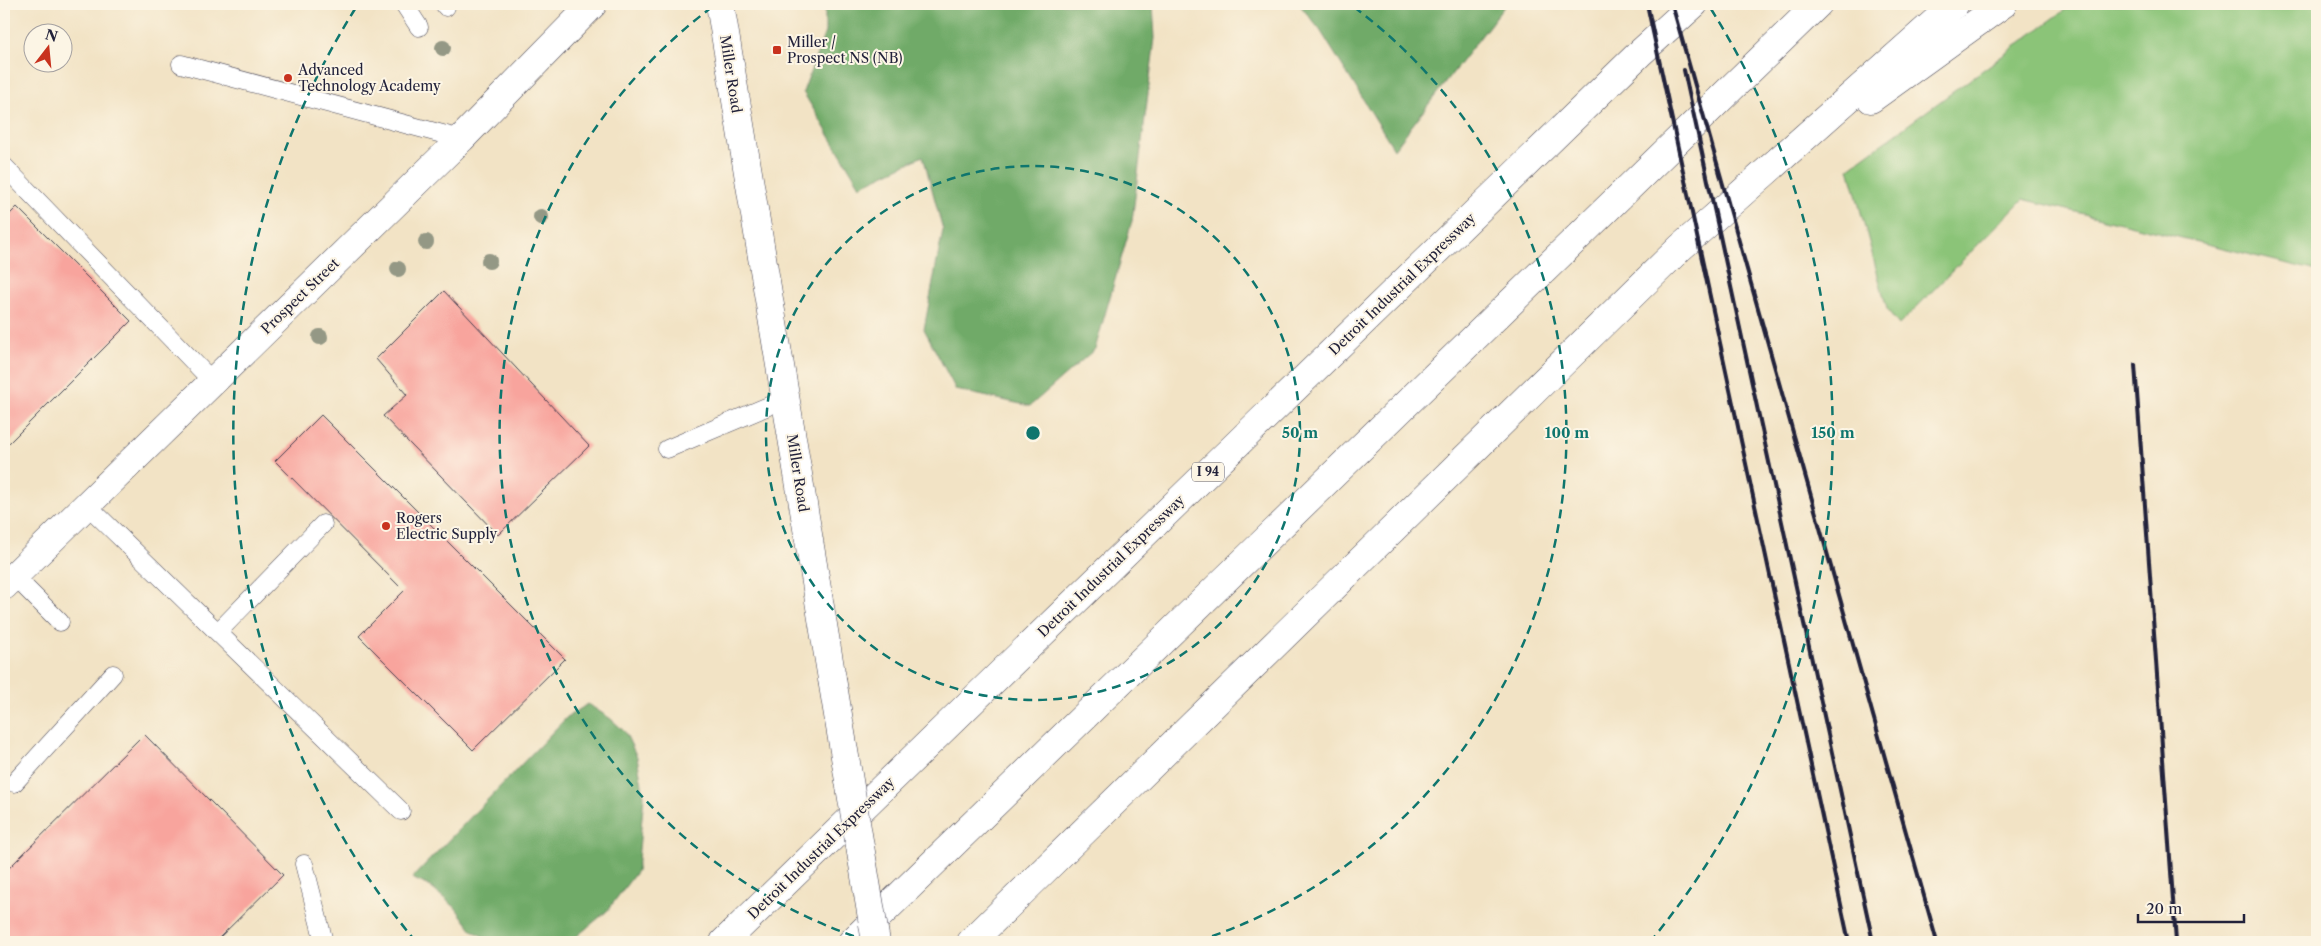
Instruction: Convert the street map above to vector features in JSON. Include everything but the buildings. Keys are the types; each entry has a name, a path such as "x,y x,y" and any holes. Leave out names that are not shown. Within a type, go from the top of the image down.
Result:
{"main road":[{"name":"Prospect Street","path":"9,581 461,138 593,4"},
{"name":"Miller Road","path":"720,4 876,942"},
{"name":"Detroit Industrial Expressway","path":"724,942 1632,61 1694,4"},
{"path":"852,942 1818,4"},
{"path":"971,942 1672,255 1955,4"},
{"path":"1744,190 2003,4"}],"lane":[{"path":"404,4 419,27"},
{"path":"182,64 461,138"},
{"path":"4,166 212,382"},
{"path":"667,449 785,399"},
{"path":"87,505 401,811"},
{"path":"218,632 324,524"},
{"path":"9,581 60,622"},
{"path":"14,783 113,674"},
{"path":"304,864 324,942"}],"green space":[{"path":"825,4 1153,4 1155,38 1132,221 1095,349 1030,406 956,390 924,329 943,230 923,156 860,186 803,92 825,32"},
{"path":"1299,4 1506,4 1394,149 1320,30"},
{"path":"2073,4 2317,4 2317,271 2023,199 1899,325 1887,309 1849,168"},
{"path":"588,704 611,719 625,732 637,757 644,796 637,871 607,911 570,942 492,942 472,930 455,907 429,886 412,878 567,717"}],"railway":[{"path":"1647,4 1849,942"},
{"path":"1672,4 1937,942"},
{"path":"1684,70 1873,942"},
{"path":"2135,365 2176,942"}],"place":[{"name":"Miller / Prospect NS (NB)","path":"777,50"},
{"name":"Advanced Technology Academy","path":"288,78"},
{"name":"Rogers Electric Supply","path":"386,526"}]}
